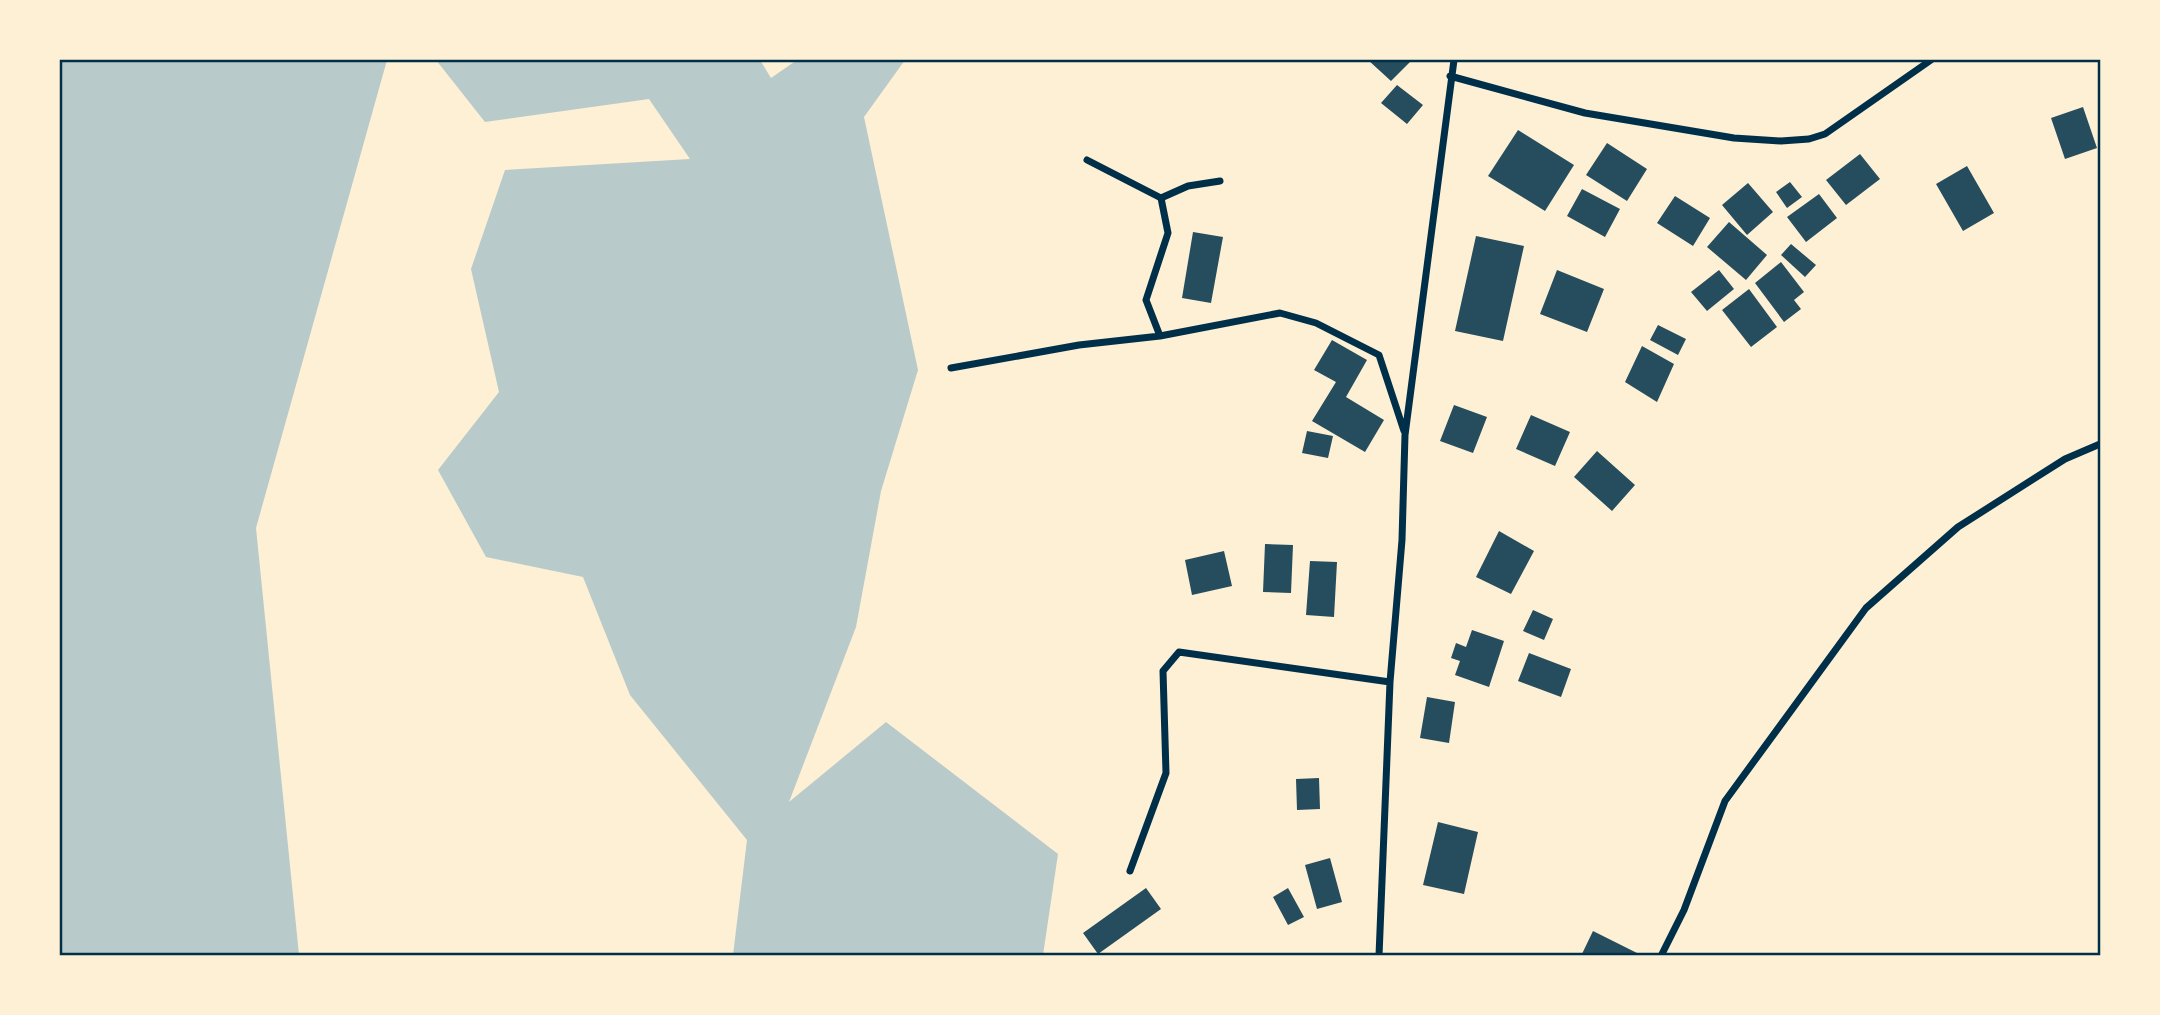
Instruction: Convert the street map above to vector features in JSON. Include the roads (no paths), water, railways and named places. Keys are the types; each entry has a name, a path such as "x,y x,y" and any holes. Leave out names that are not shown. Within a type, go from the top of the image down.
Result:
{"street":[{"path":"1379,956 1390,682 1402,540 1405,435 1454,60"},
{"path":"1450,76 1584,113 1734,138 1781,141 1809,139 1825,134 1931,60"},
{"path":"1087,160 1161,198"},
{"path":"1161,198 1188,186 1220,181"},
{"path":"1160,336 1146,300 1168,233 1161,198"},
{"path":"951,368 1079,345 1160,336 1280,313 1316,323 1379,355 1405,435"},
{"path":"1661,956 1685,910 1725,800 1866,608 1958,527 2065,459 2101,444"},
{"path":"1130,871 1166,773 1163,671 1179,652 1390,682"}]}
